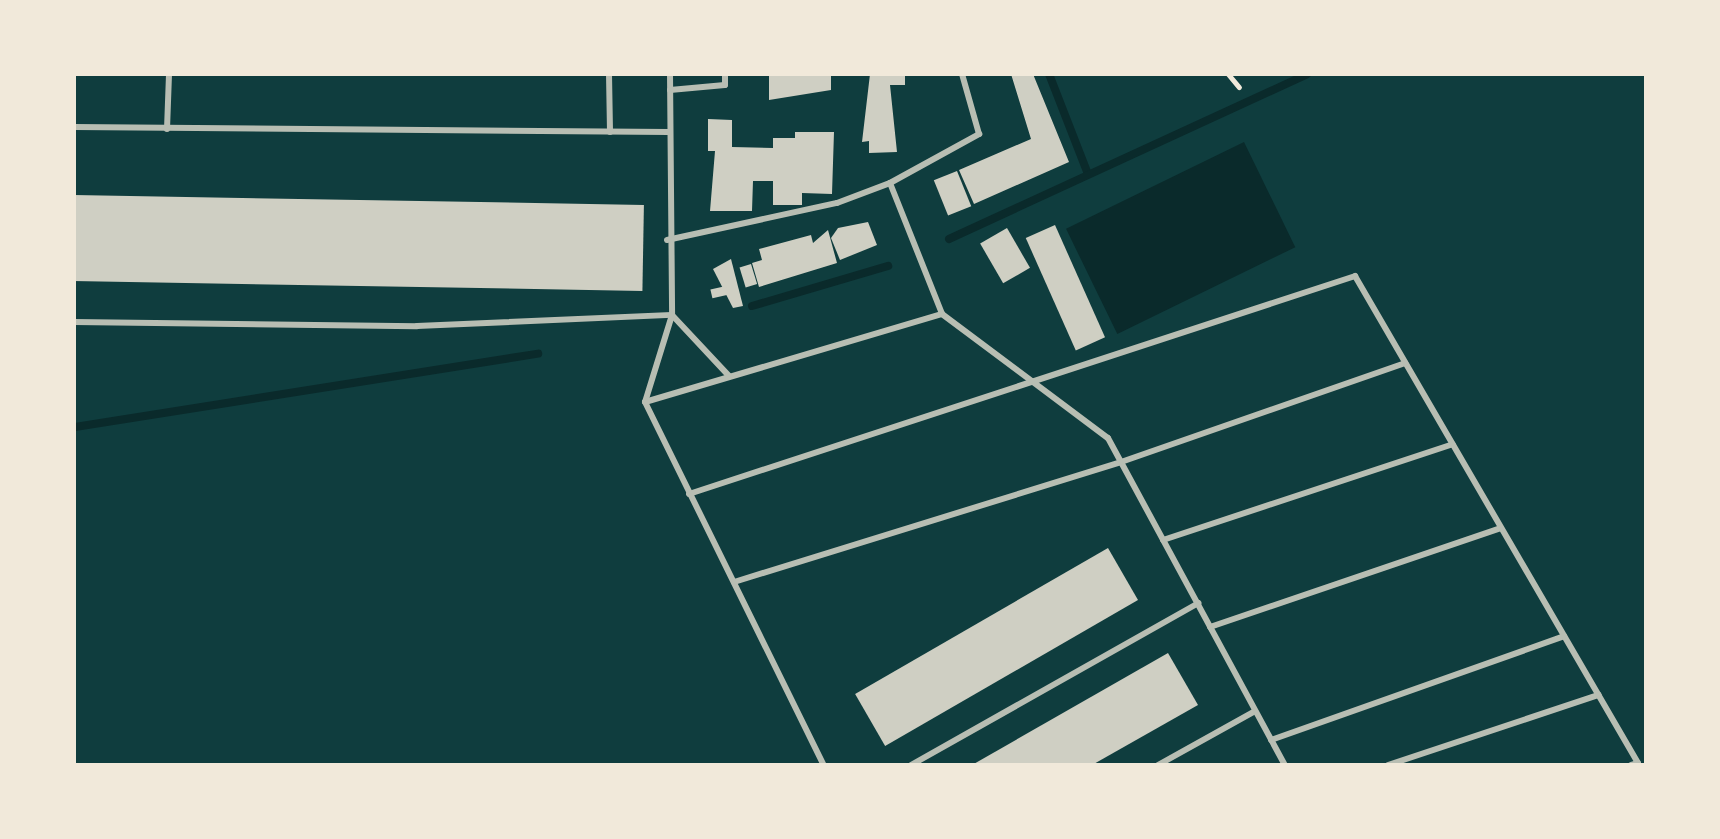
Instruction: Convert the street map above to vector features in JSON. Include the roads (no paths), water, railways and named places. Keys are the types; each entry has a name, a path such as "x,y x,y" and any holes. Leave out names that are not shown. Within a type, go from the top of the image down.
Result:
{"lane":[{"path":"167,129 169,74"},
{"path":"609,74 610,132"},
{"path":"670,74 667,240 672,315 645,402 824,765"},
{"path":"670,90 725,85 725,74"},
{"path":"667,240 837,203 890,183 979,134 962,74"},
{"path":"74,127 669,132"},
{"path":"890,183 942,314 1108,438 1285,765"},
{"path":"689,494 1036,385 1355,276 1638,763 1631,765"},
{"path":"645,402 942,314"},
{"path":"74,322 417,326 672,315 729,376"},
{"path":"734,582 1121,462 1405,363"},
{"path":"1163,540 1453,444"},
{"path":"1210,627 1501,528"},
{"path":"911,765 1198,603"},
{"path":"1271,740 1564,636"},
{"path":"1388,765 1599,695"},
{"path":"1158,765 1255,711"}],"water":[{"path":"1244,142 1295,247 1117,334 1066,229"}],"waterway":[{"path":"1049,74 1088,174"},
{"path":"949,239 1307,74"},
{"path":"752,306 888,266"},
{"path":"75,427 538,354"}]}
